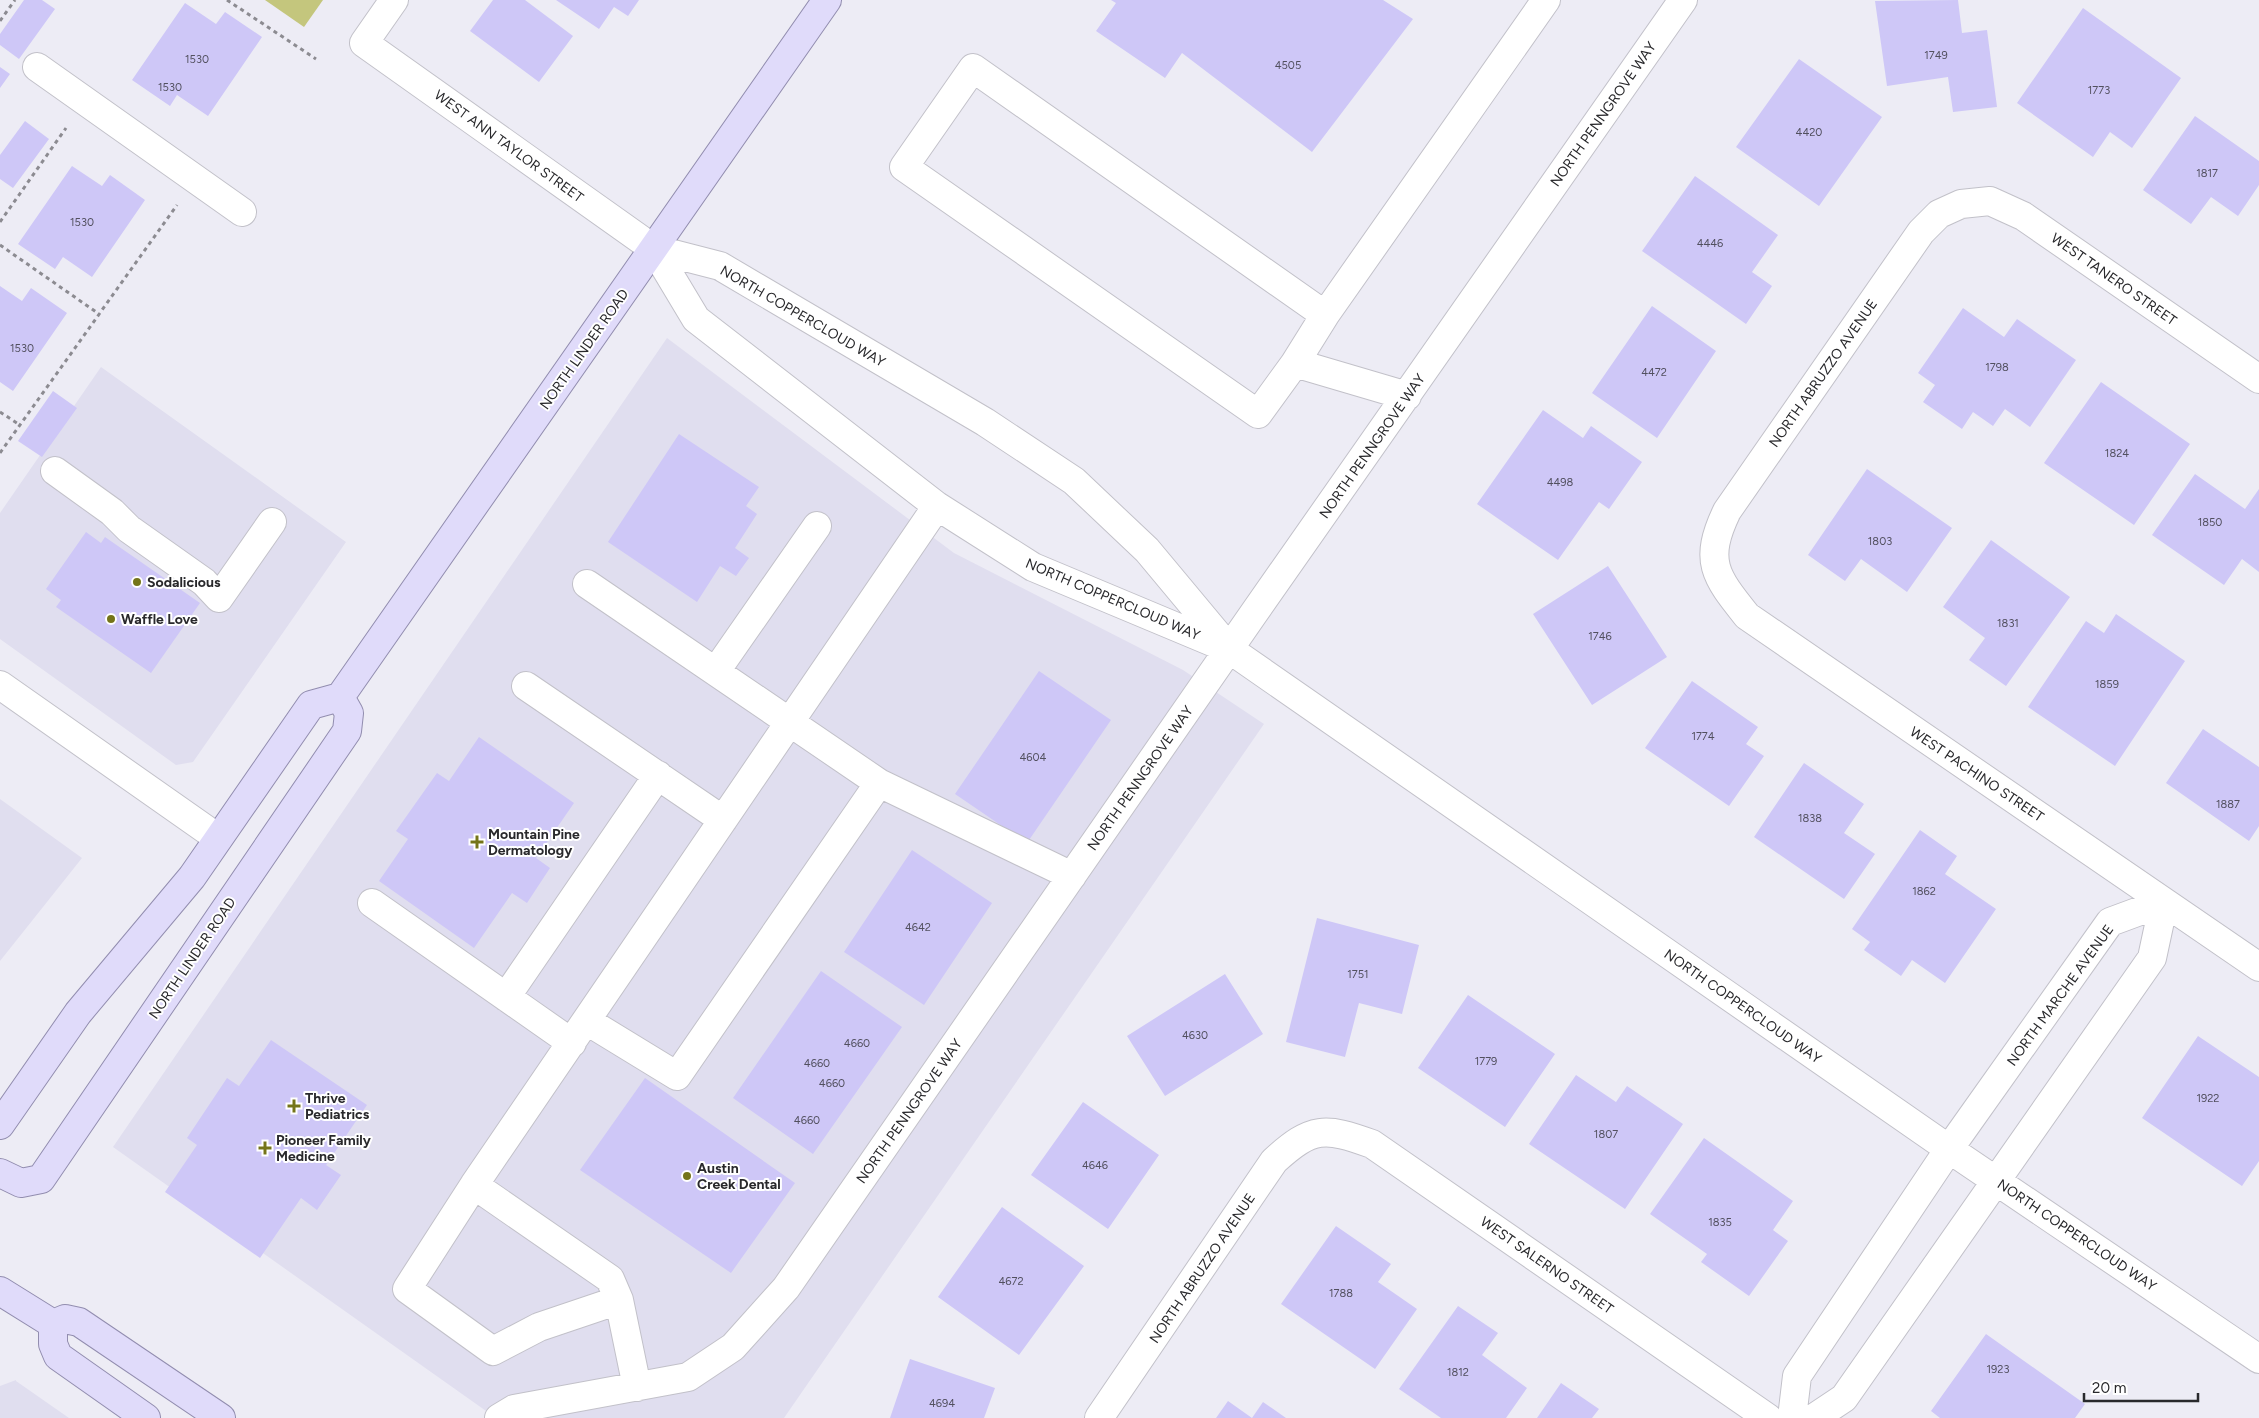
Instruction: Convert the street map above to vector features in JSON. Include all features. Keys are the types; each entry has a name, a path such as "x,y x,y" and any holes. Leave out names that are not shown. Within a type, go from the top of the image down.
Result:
{"main road":[{"name":"NORTH LINDER ROAD","path":"0,1173 21,1183 41,1179 347,731 349,714 340,697 827,0"},
{"path":"0,1125 78,1013 192,877 311,705 340,697"},
{"path":"0,1292 54,1324"},
{"path":"54,1324 65,1319 79,1322 221,1418"},
{"path":"54,1324 53,1344 58,1356 146,1418"}],"street":[{"name":"WEST ANN TAYLOR STREET","path":"394,0 364,43 654,250"},
{"path":"1325,315 972,68 904,167 1258,414 1325,315 1546,0"},
{"name":"NORTH PENNGROVE WAY","path":"499,1418 514,1409 688,1377 734,1347 786,1288 1229,649 1683,0"},
{"path":"37,67 242,212"},
{"name":"WEST TANERO STREET","path":"1961,204 1990,201 2023,216 2259,379"},
{"name":"NORTH ABRUZZO AVENUE","path":"1714,562 1716,534 1727,511 1738,495 1921,232 1940,214 1961,204"},
{"name":"NORTH COPPERCLOUD WAY","path":"654,250 696,319 937,506 1033,567 1229,649 1949,1149 2259,1359"},
{"name":"NORTH COPPERCLOUD WAY","path":"654,250 720,266 984,422 1074,482 1147,550 1229,649"},
{"path":"1295,362 1407,396"},
{"path":"55,471 112,512 129,529 204,582 219,598 272,522"},
{"path":"619,1300 539,1327 493,1350 406,1289 474,1185 588,1021 937,506"},
{"path":"716,671 817,526"},
{"name":"WEST PACHINO STREET","path":"1714,562 1725,588 1747,616 2259,967"},
{"path":"587,584 791,721 878,783 1072,876"},
{"path":"0,685 218,838"},
{"path":"526,686 723,820"},
{"path":"506,997 658,775"},
{"path":"588,1021 677,1076 878,783"},
{"path":"1814,1418 1844,1398 2152,958 2164,902"},
{"name":"NORTH MARCHE AVENUE","path":"1792,1418 1796,1376 1949,1149 2110,922 2164,902"},
{"path":"372,903 572,1043"},
{"name":"NORTH ABRUZZO AVENUE","path":"1099,1418 1274,1161 1295,1141 1318,1132"},
{"name":"WEST SALERNO STREET","path":"1318,1132 1342,1133 1372,1144 1768,1418"},
{"path":"474,1185 610,1279 619,1300 638,1387"}],"path":[{"path":"0,21 15,0"},
{"path":"226,0 316,60"},
{"path":"0,222 70,123"},
{"path":"0,453 180,201"},
{"path":"0,245 99,314"},
{"path":"0,412 20,425"}],"shaded area":[{"path":"667,338 954,553 1183,670 1264,724 784,1418 496,1418 113,1147"},
{"path":"101,367 346,542 193,762 176,765 0,639 0,513"},
{"path":"0,799 82,858 0,961"},
{"path":"16,1380 69,1418 0,1418 0,1386"}],"green space":[{"path":"265,0 323,0 304,27"}],"building":[{"path":"24,0 42,0 55,9 19,59 0,45 0,34"},
{"path":"493,0 525,0 573,36 539,82 470,31"},
{"path":"556,0 639,0 628,16 614,7 599,29"},
{"path":"1111,0 1383,0 1413,19 1312,152 1182,53 1165,78 1096,31 1116,3"},
{"path":"1958,0 1962,33 1987,30 1997,107 1953,112 1948,77 1887,86 1875,1"},
{"path":"185,3 216,24 225,12 262,37 208,116 177,95 170,106 132,80"},
{"path":"2083,8 2181,78 2132,148 2110,132 2093,157 2017,103"},
{"path":"1799,59 1882,117 1819,206 1736,147"},
{"path":"0,67 10,74 0,88"},
{"path":"2195,116 2259,161 2259,185 2238,216 2211,197 2191,224 2143,190"},
{"path":"25,121 49,139 13,188 0,179 0,155"},
{"path":"72,166 102,186 110,175 145,200 92,277 63,257 55,269 18,244"},
{"path":"1695,176 1778,235 1752,272 1772,286 1746,324 1642,251"},
{"path":"0,286 22,301 31,288 67,313 13,391 0,382"},
{"path":"1652,306 1716,351 1657,438 1592,393"},
{"path":"1963,308 2004,337 2017,319 2076,360 2030,427 2005,409 1993,426 1973,412 1962,429 1923,402 1935,385 1918,373"},
{"path":"2101,382 2190,444 2134,525 2044,463"},
{"path":"53,391 77,408 42,457 18,441"},
{"path":"1543,410 1583,438 1591,426 1642,462 1609,509 1599,502 1558,560 1477,504"},
{"path":"679,434 759,487 746,506 757,514 735,548 749,558 736,576 720,566 697,602 608,542"},
{"path":"1867,469 1952,528 1907,592 1861,559 1845,581 1808,555"},
{"path":"2195,474 2245,509 2259,489 2259,572 2242,559 2224,585 2152,535"},
{"path":"86,532 101,543 105,537 200,603 151,673 56,607 61,600 46,589"},
{"path":"1991,540 2070,597 2006,686 1969,660 1985,638 1943,607"},
{"path":"1608,566 1667,657 1592,705 1533,614"},
{"path":"2116,614 2185,661 2115,766 2028,707 2086,621 2104,633"},
{"path":"1039,671 1111,720 1027,843 955,794"},
{"path":"1692,681 1758,727 1746,744 1764,756 1729,806 1645,748"},
{"path":"2203,729 2259,767 2259,826 2249,841 2166,783"},
{"path":"479,737 574,803 536,858 550,868 527,903 512,893 474,948 379,881 408,839 396,831 437,773 449,781"},
{"path":"1804,763 1864,804 1844,833 1875,854 1844,899 1754,837"},
{"path":"1920,830 1957,856 1945,874 1996,909 1945,983 1912,960 1901,976 1864,950 1870,942 1852,929"},
{"path":"912,850 992,903 924,1005 844,952"},
{"path":"1317,918 1419,945 1402,1014 1359,1003 1345,1057 1286,1042"},
{"path":"821,971 902,1027 813,1154 733,1098"},
{"path":"1225,974 1263,1034 1165,1096 1127,1036"},
{"path":"1468,995 1555,1054 1505,1127 1418,1068"},
{"path":"2198,1036 2259,1077 2259,1161 2242,1186 2142,1118"},
{"path":"271,1040 367,1105 326,1165 341,1175 317,1210 301,1198 260,1258 165,1192 197,1145 187,1138 227,1078 239,1086"},
{"path":"1576,1075 1616,1102 1627,1086 1683,1124 1625,1209 1529,1144"},
{"name":"Austin Creek Dental","path":"645,1078 795,1183 731,1273 580,1170"},
{"path":"1083,1102 1159,1155 1108,1229 1031,1175"},
{"path":"1704,1138 1793,1201 1773,1230 1788,1241 1749,1296 1701,1262 1707,1254 1650,1214"},
{"path":"1002,1207 1084,1266 1019,1355 938,1297"},
{"path":"1336,1226 1391,1264 1378,1282 1417,1309 1375,1369 1281,1304"},
{"path":"1458,1306 1498,1333 1482,1355 1527,1388 1506,1418 1441,1418 1399,1389"},
{"path":"1986,1334 2085,1404 2075,1418 1940,1418 1931,1411"},
{"path":"910,1359 995,1388 984,1418 890,1418"},
{"path":"1561,1383 1599,1409 1592,1418 1537,1418"},
{"path":"1228,1401 1252,1418 1216,1418"},
{"path":"1263,1402 1286,1418 1252,1418"}],"place":[{"name":"Sodalicious","path":"137,582"},
{"name":"Waffle Love","path":"111,619"},
{"name":"Mountain Pine Dermatology","path":"477,842"},
{"name":"Thrive Pediatrics","path":"294,1106"},
{"name":"Pioneer Family Medicine","path":"265,1148"},
{"name":"Austin Creek Dental","path":"687,1176"}]}
